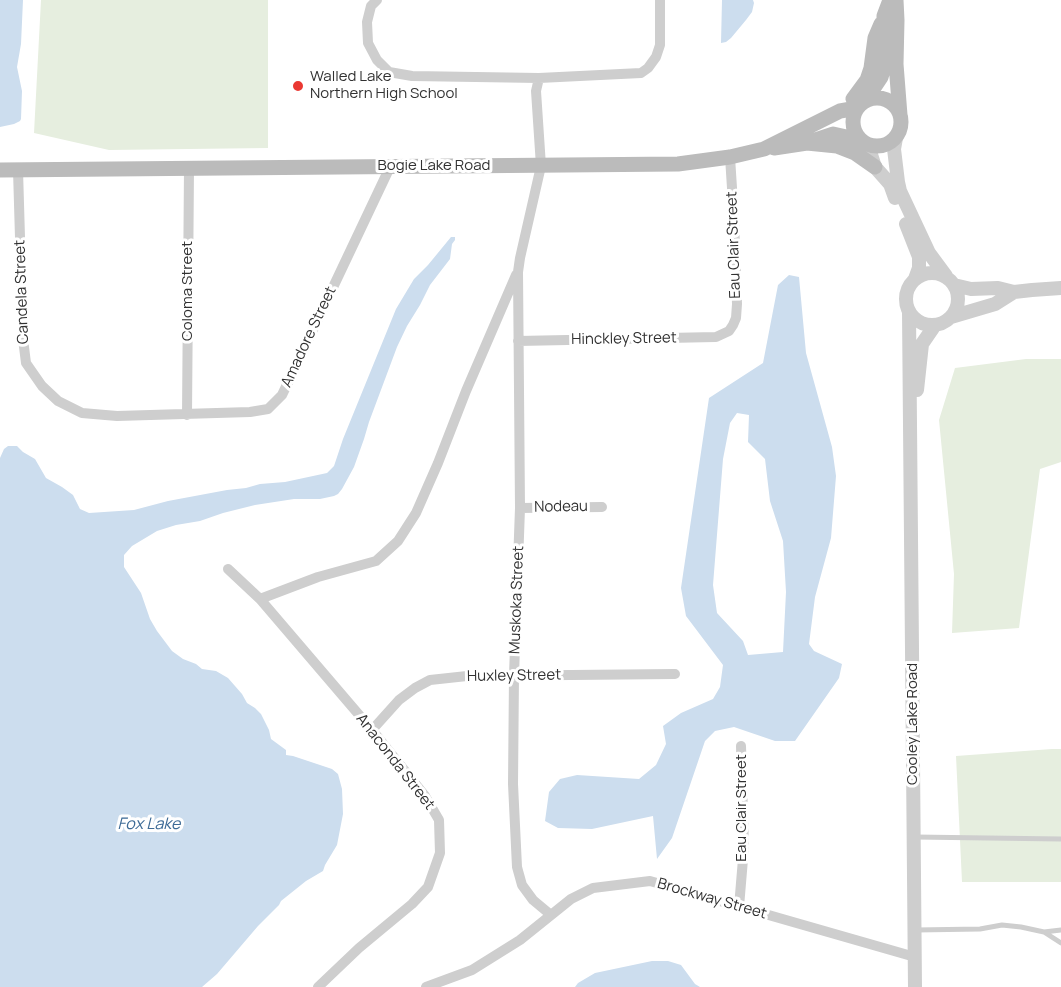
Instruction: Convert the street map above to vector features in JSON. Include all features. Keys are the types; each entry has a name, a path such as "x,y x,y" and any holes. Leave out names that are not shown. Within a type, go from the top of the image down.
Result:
{"main road":[{"path":"840,111 854,99 867,80 875,38 890,0"},
{"path":"764,148 807,143 832,134 875,147 890,143 896,138 901,123 896,64 896,0"},
{"path":"864,143 856,135 852,121 859,106 881,77 884,67 884,16"},
{"path":"859,106 867,100 883,99 896,107 900,115"},
{"name":"Bogie Lake Road","path":"0,170 678,164 730,157 764,148 840,111 859,106"},
{"path":"807,143 837,146 855,153 875,167"}],"street":[{"path":"377,0 371,6 367,22 368,43 377,60 389,72 412,76 538,78 641,73 656,57 660,45 660,0"},
{"name":"Muskoka Street","path":"538,78 536,91 541,166 518,272 520,508 513,784 517,867 522,885 533,900 551,915"},
{"path":"896,138 894,149 900,191 929,253 950,281 958,297 957,306 948,320 935,325 922,324 914,319 906,304 906,295 915,279 929,272 938,273 950,281 971,289 998,288 1014,292 1061,288"},
{"path":"864,143 875,167 890,184 920,257 915,279"},
{"name":"Eau Clair Street","path":"729,331 736,318 737,304 730,157"},
{"name":"Amadore Street","path":"58,401 82,413 117,416 188,415 268,409 282,395 390,167"},
{"name":"Coloma Street","path":"188,415 189,168"},
{"name":"Candela Street","path":"18,170 23,339 26,363 42,386 58,401"},
{"name":"Muskoka Street","path":"260,599 318,577 376,561 398,541 416,513 428,487 466,391 518,272"},
{"path":"951,317 995,304 1014,292"},
{"name":"Cooley Lake Road","path":"909,312 915,987"},
{"name":"Cooley Lake Road","path":"911,461 922,344 935,325"},
{"name":"Hinckley Street","path":"518,341 716,337 729,331"},
{"name":"Nodeau","path":"520,508 602,507"},
{"name":"Anaconda Street","path":"228,569 260,599 372,730 425,796 439,820 440,852 428,887 412,904 359,948 318,987"},
{"name":"Huxley Street","path":"372,730 399,700 430,680 467,676 675,674"},
{"name":"Eau Clair Street","path":"739,907 744,847 741,746"},
{"name":"Brockway Street","path":"426,987 472,970 520,940 572,899 593,888 650,881 915,957"}],"lane":[{"path":"914,837 1061,839"},
{"path":"914,930 980,929 1002,925 1044,932 1061,930"},
{"path":"1044,932 1061,943"}],"green space":[{"path":"41,0 268,0 268,148 109,150 34,133"},
{"path":"1026,359 1061,359 1061,462 1040,469 1019,628 952,633 954,574 939,420 955,368"},
{"path":"1061,749 1061,882 962,882 956,756"}],"water":[{"path":"0,0 23,0 21,44 17,67 22,91 21,119 14,124 0,127"},
{"path":"722,0 753,0 754,3 752,12 746,20 731,38 721,43"},
{"name":"Fox Lake","path":"451,237 455,237 455,240 452,244 450,259 430,285 407,326 397,347 354,467 338,494 320,499 294,499 255,505 200,521 176,525 157,531 132,546 124,555 124,567 141,593 150,619 172,651 202,669 216,671 228,678 247,703 261,714 271,739 286,750 286,755 332,769 338,774 342,789 343,814 337,845 323,871 281,901 217,974 202,987 0,987 0,458 4,449 8,446 17,446 35,459 46,478 73,495 80,509 89,513 134,510 168,501 327,473 334,466 396,309 414,279"},
{"path":"789,275 799,277 806,353 832,447 836,476 831,538 815,597 809,644 814,651 842,664 839,678 795,741 775,741 734,727 715,731 705,741 672,838 657,859 653,816 592,829 558,828 545,821 549,792 560,779 577,775 639,779 656,765 666,744 663,726 681,713 713,699 720,687 723,665 686,616 681,588 709,398 763,363 778,285","holes":["737,413 749,415 748,442 765,459 770,501 783,541 786,592 783,652 748,655 743,641 717,613 713,585 723,459 730,423"]},
{"path":"652,961 668,961 681,965 695,984 700,987 575,987 595,973"}],"place":[{"name":"Walled Lake Northern High School","path":"298,86"}]}
